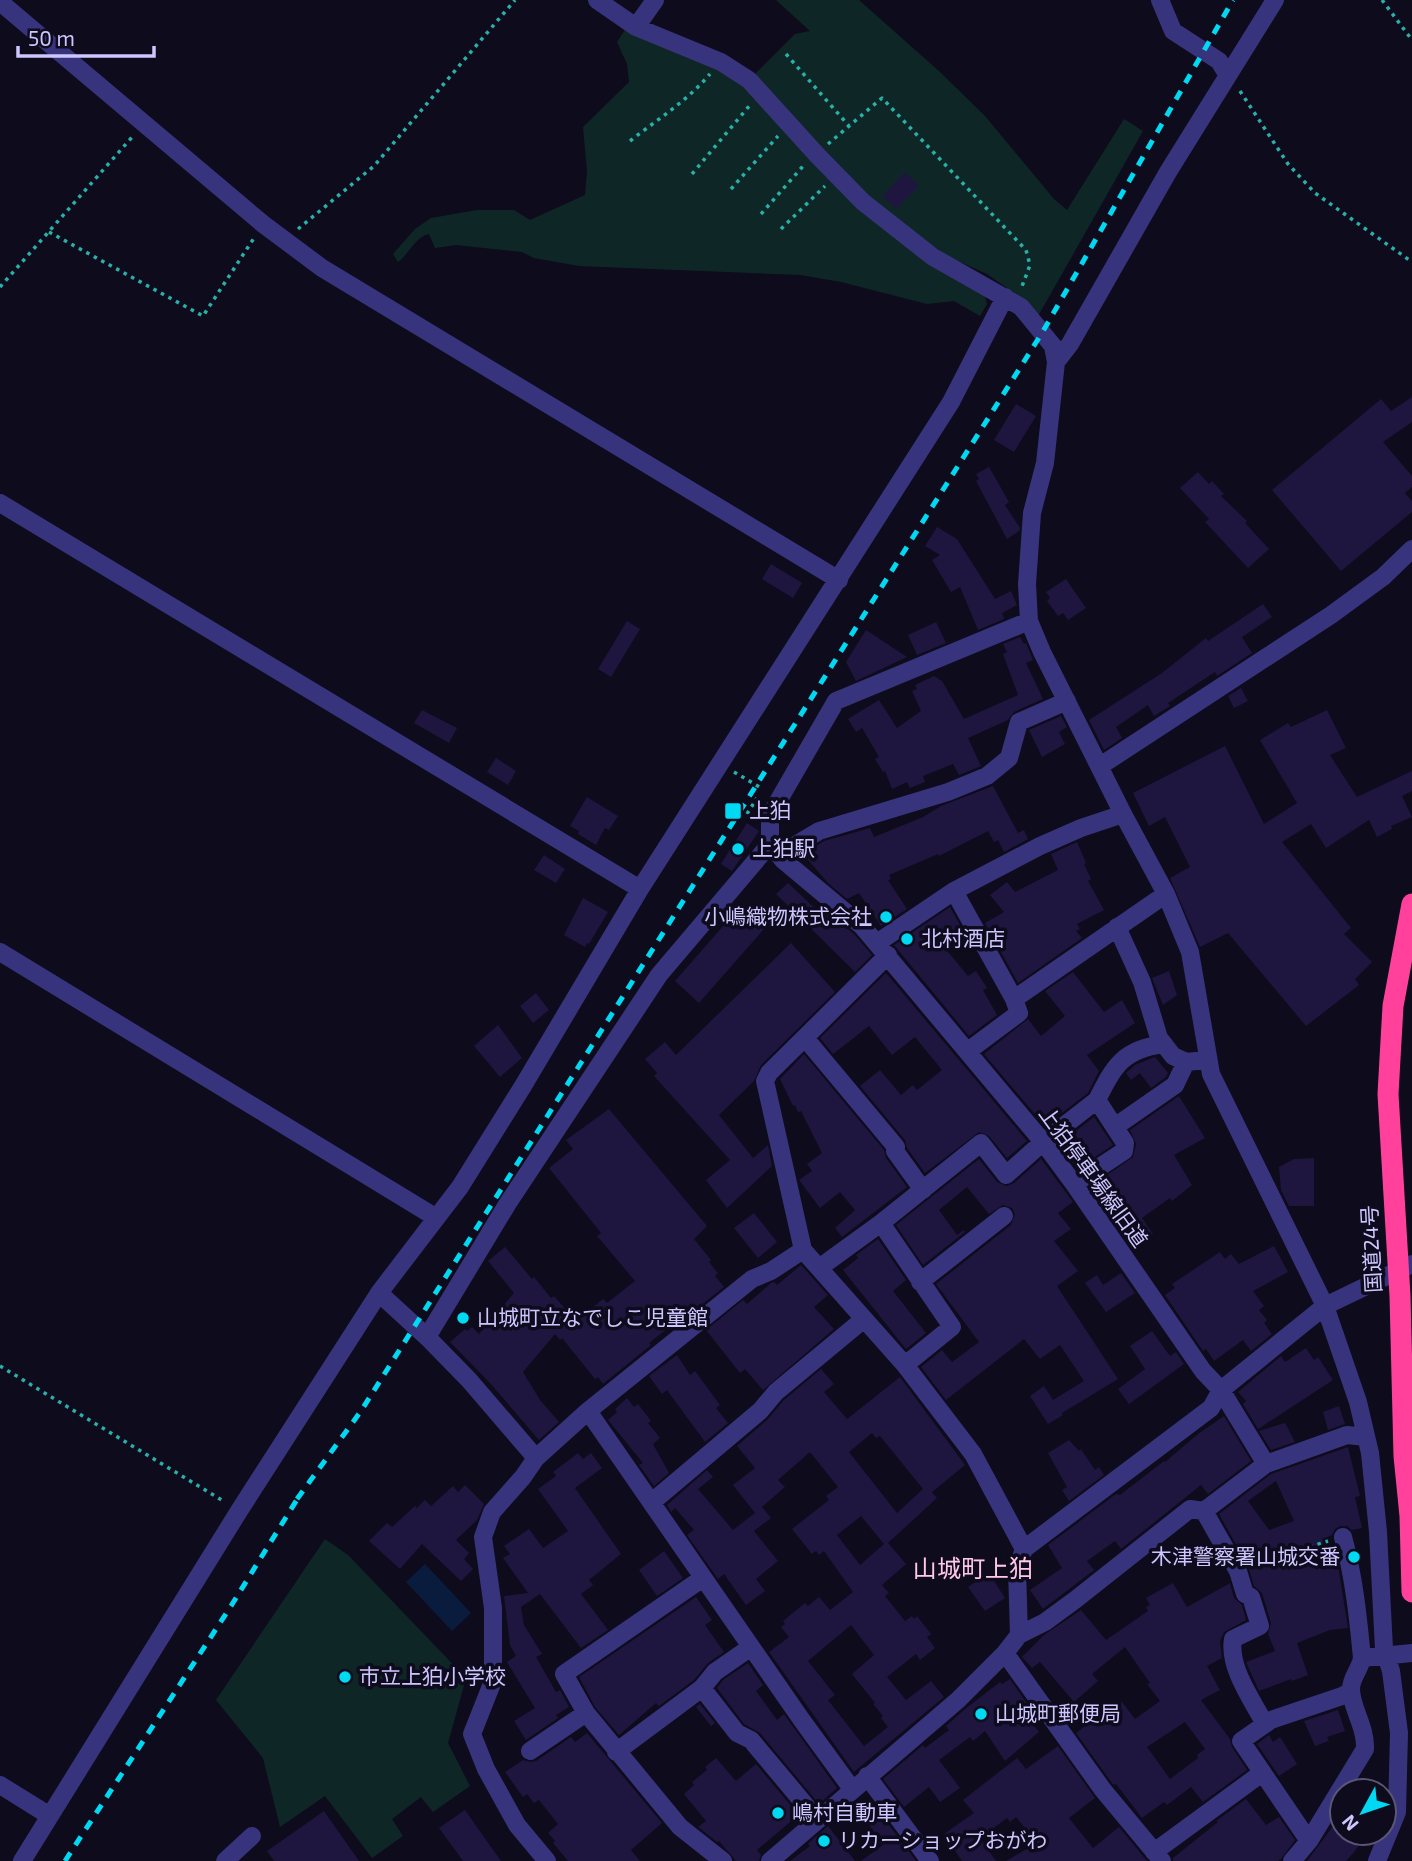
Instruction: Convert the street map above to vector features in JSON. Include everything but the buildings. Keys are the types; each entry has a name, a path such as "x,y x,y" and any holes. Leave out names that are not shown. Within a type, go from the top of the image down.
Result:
{"highway":[{"name":"国道24号","path":"1412,904 1393,1006 1388,1094 1405,1267 1404,1456 1410,1516 1412,1592"}],"street":[{"path":"597,0 636,27 721,62 749,80 863,202 933,257 1021,307 1053,346 1056,362 1045,463 1032,513 1027,584 1029,621 1123,814 1166,894 1191,952 1211,1074 1325,1306 1358,1402 1370,1453 1386,1657 1391,1671 1399,1733 1397,1812 1377,1861"},
{"path":"636,27 655,0"},
{"path":"1160,0 1172,31 1219,61 1227,74"},
{"path":"1056,362 1070,344 1227,74 1275,0"},
{"path":"0,2 263,224 322,268 839,580"},
{"path":"28,1859 50,1816 239,1511 379,1293 460,1187 640,889 951,402 1009,300"},
{"path":"0,503 640,889"},
{"path":"1100,765 1331,615 1383,577 1412,549"},
{"path":"774,849 770,819 773,810 836,701 1029,621"},
{"path":"427,1336 508,1203 659,975 774,849 819,831 948,792 987,776 1009,758 1018,722 1067,701"},
{"path":"1024,1549 973,1454 905,1365 803,1250 765,1081 769,1073 805,1038 883,949 954,891 1040,846 1123,814"},
{"name":"上狛停車場線旧道","path":"774,849 862,926 1043,1142 1203,1371 1221,1390 1266,1464"},
{"path":"954,891 957,901 1014,999 1019,1013 968,1051"},
{"path":"1014,999 1166,894"},
{"path":"1117,927 1139,973 1159,1038 1173,1056 1186,1062 1207,1060"},
{"path":"0,952 435,1217"},
{"path":"805,1038 896,1147 895,1151 903,1165 923,1190"},
{"path":"819,1268 881,1223 981,1143 1006,1175 1097,1100 1111,1071 1127,1057 1142,1047 1164,1044"},
{"path":"1116,1126 1175,1085 1186,1062"},
{"path":"1074,1184 1124,1151 1125,1143 1116,1126 1097,1100"},
{"path":"920,1282 1004,1216"},
{"path":"881,1223 952,1327 905,1365"},
{"path":"547,1861 517,1825 485,1769 472,1734 493,1681 493,1608 484,1530 492,1512 536,1458 588,1412 752,1279 771,1271 803,1250"},
{"path":"1019,1635 1017,1569 1024,1549 1211,1408 1221,1390 1325,1306 1405,1267"},
{"path":"379,1293 427,1336 469,1380 536,1458"},
{"path":"652,1502 760,1411 776,1392 864,1319"},
{"path":"588,1412 852,1788"},
{"path":"770,1861 852,1788 958,1700 1005,1653 1019,1635 1045,1622 1075,1601 1190,1509 1204,1511 1266,1464 1347,1435 1366,1437"},
{"path":"1204,1511 1238,1571 1245,1594 1251,1597 1260,1626 1237,1635 1233,1639 1231,1649 1265,1724"},
{"path":"1292,1861 1309,1841 1365,1749 1365,1735 1351,1690 1353,1677 1360,1668 1362,1658 1357,1601 1343,1537"},
{"path":"703,1578 564,1674 586,1713 616,1752 680,1827 723,1861"},
{"path":"616,1752 702,1688 715,1672 751,1647"},
{"path":"1005,1653 1103,1790 1158,1856 1262,1773"},
{"path":"1362,1658 1412,1653"},
{"path":"702,1688 737,1733 751,1740 817,1819"},
{"path":"1309,1841 1241,1741 1265,1724 1342,1696 1351,1690"},
{"path":"530,1751 586,1713"},
{"path":"867,1776 930,1861"},
{"path":"0,1785 50,1816"},
{"path":"225,1861 252,1836"}],"path":[{"path":"285,240 374,166 515,0"},
{"path":"1382,0 1412,40"},
{"path":"786,54 849,125"},
{"path":"630,141 671,112 699,87 721,62"},
{"path":"1227,74 1301,180 1314,193 1412,262"},
{"path":"691,174 761,93"},
{"path":"761,214 817,155 881,98 1026,250 1029,272 1009,300"},
{"path":"0,287 144,124"},
{"path":"731,189 789,124"},
{"path":"781,229 836,174"},
{"path":"49,232 203,316 263,224"},
{"path":"734,772 763,789 747,814"},
{"path":"0,1366 239,1511"},
{"path":"1238,1571 1343,1537"}],"green space":[{"path":"776,0 859,0 985,116 1054,199 1067,210 1124,119 1143,131 1037,318 1024,300 987,274 947,256 866,197 754,75 795,34 810,31"},
{"path":"625,30 713,66 737,79 840,191 983,290 987,304 980,316 954,301 927,304 841,282 801,275 579,266 534,258 522,252 456,245 435,248 429,234 420,238 398,262 393,254 415,229 431,218 477,210 514,210 530,220 585,195 587,171 583,127 629,82 627,64 617,42"},
{"path":"325,1539 348,1555 466,1678 448,1743 470,1786 433,1812 421,1797 392,1819 403,1836 372,1858 325,1796 280,1827 263,1758 216,1700"}],"water":[{"path":"425,1564 471,1613 452,1631 406,1582"}],"railway":[{"path":"297,1499 361,1411 1042,333 1233,0"},
{"path":"65,1861 301,1493"}],"place":[{"name":"上狛","path":"733,811"},
{"name":"上狛駅","path":"738,849"},
{"name":"小嶋織物株式会社","path":"886,917"},
{"name":"北村酒店","path":"907,939"},
{"name":"山城町立なでしこ児童館","path":"463,1318"},
{"name":"木津警察署山城交番","path":"1354,1557"},
{"name":"市立上狛小学校","path":"345,1677"},
{"name":"山城町郵便局","path":"981,1714"},
{"name":"嶋村自動車","path":"778,1813"},
{"name":"リカーショップおがわ","path":"824,1841"}],"district":[{"name":"山城町上狛","path":"973,1569"}]}
